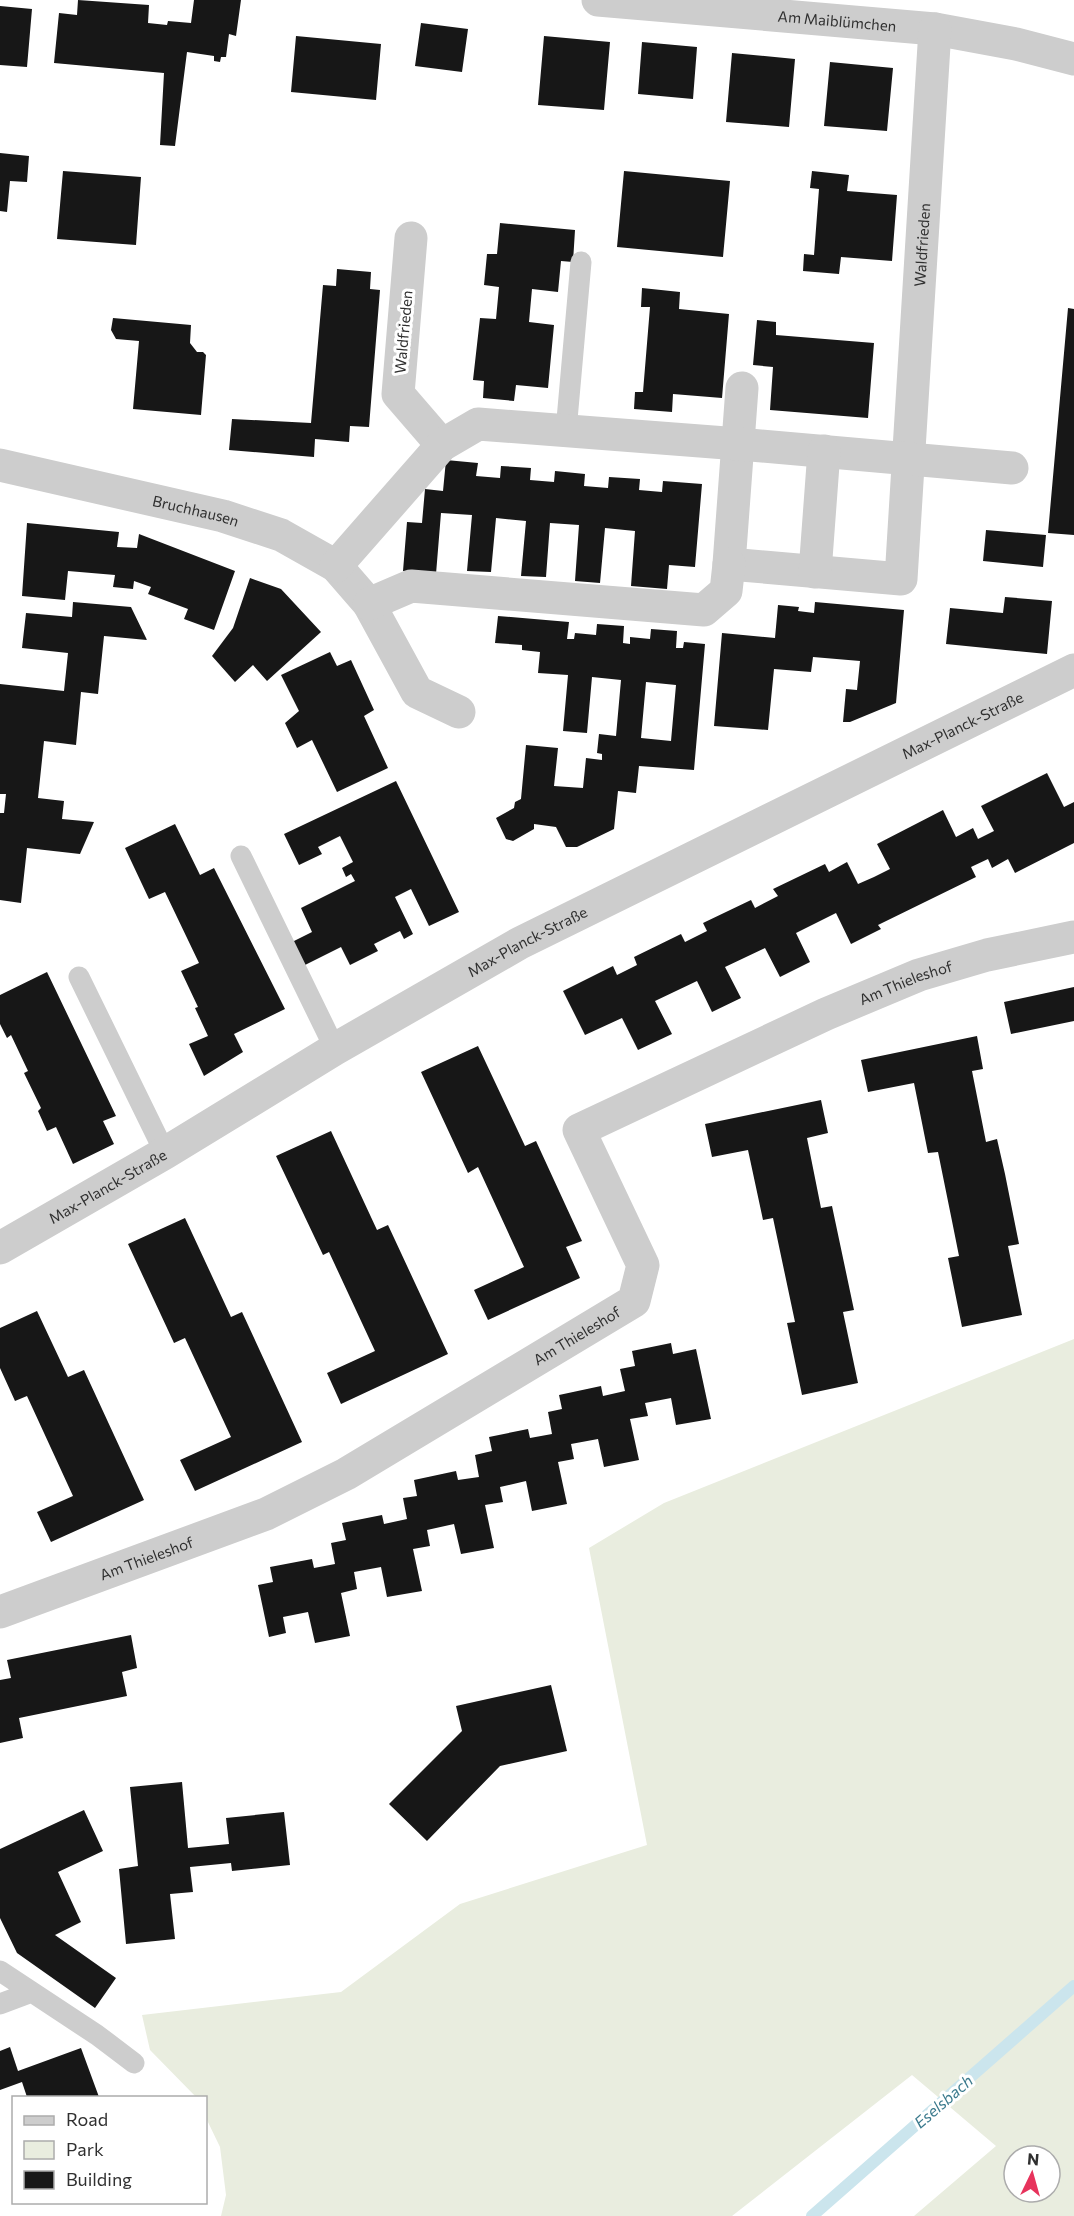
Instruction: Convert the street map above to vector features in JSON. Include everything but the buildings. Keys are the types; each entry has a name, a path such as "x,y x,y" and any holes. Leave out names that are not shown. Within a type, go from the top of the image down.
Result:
{"street":[{"name":"Am Maiblümchen","path":"598,0 935,29 1016,44 1074,59"},
{"name":"Waldfrieden","path":"729,564 901,579 935,29"},
{"name":"Waldfrieden","path":"411,238 398,394 442,445"},
{"path":"369,604 411,586 704,610 726,591 742,388"},
{"path":"336,566 442,445 478,424 1012,468"},
{"path":"815,572 824,451"},
{"name":"Bruchhausen","path":"0,465 223,516 281,535 336,566 369,604 417,692 459,712"},
{"name":"Max-Planck-Straße","path":"0,1248 165,1153 335,1049 520,943 1074,670"},
{"name":"Am Thieleshof","path":"0,1612 266,1515 346,1474 634,1301 644,1265 579,1130 826,1014 919,975 987,955 1074,938"}],"lane":[{"path":"566,431 581,262"},
{"path":"241,856 335,1049"},
{"path":"79,977 165,1153"},
{"path":"0,1971 97,2035 134,2063"},
{"path":"0,2004 32,1992"}],"green space":[{"path":"1074,1339 1074,2216 914,2216 996,2146 912,2075 732,2216 221,2216 226,2195 220,2147 207,2120 207,2096 195,2096 150,2050 142,2015 341,1992 460,1904 647,1845 589,1548 664,1503"}],"waterway":[{"name":"Eselsbach","path":"812,2216 1074,1986"}]}
